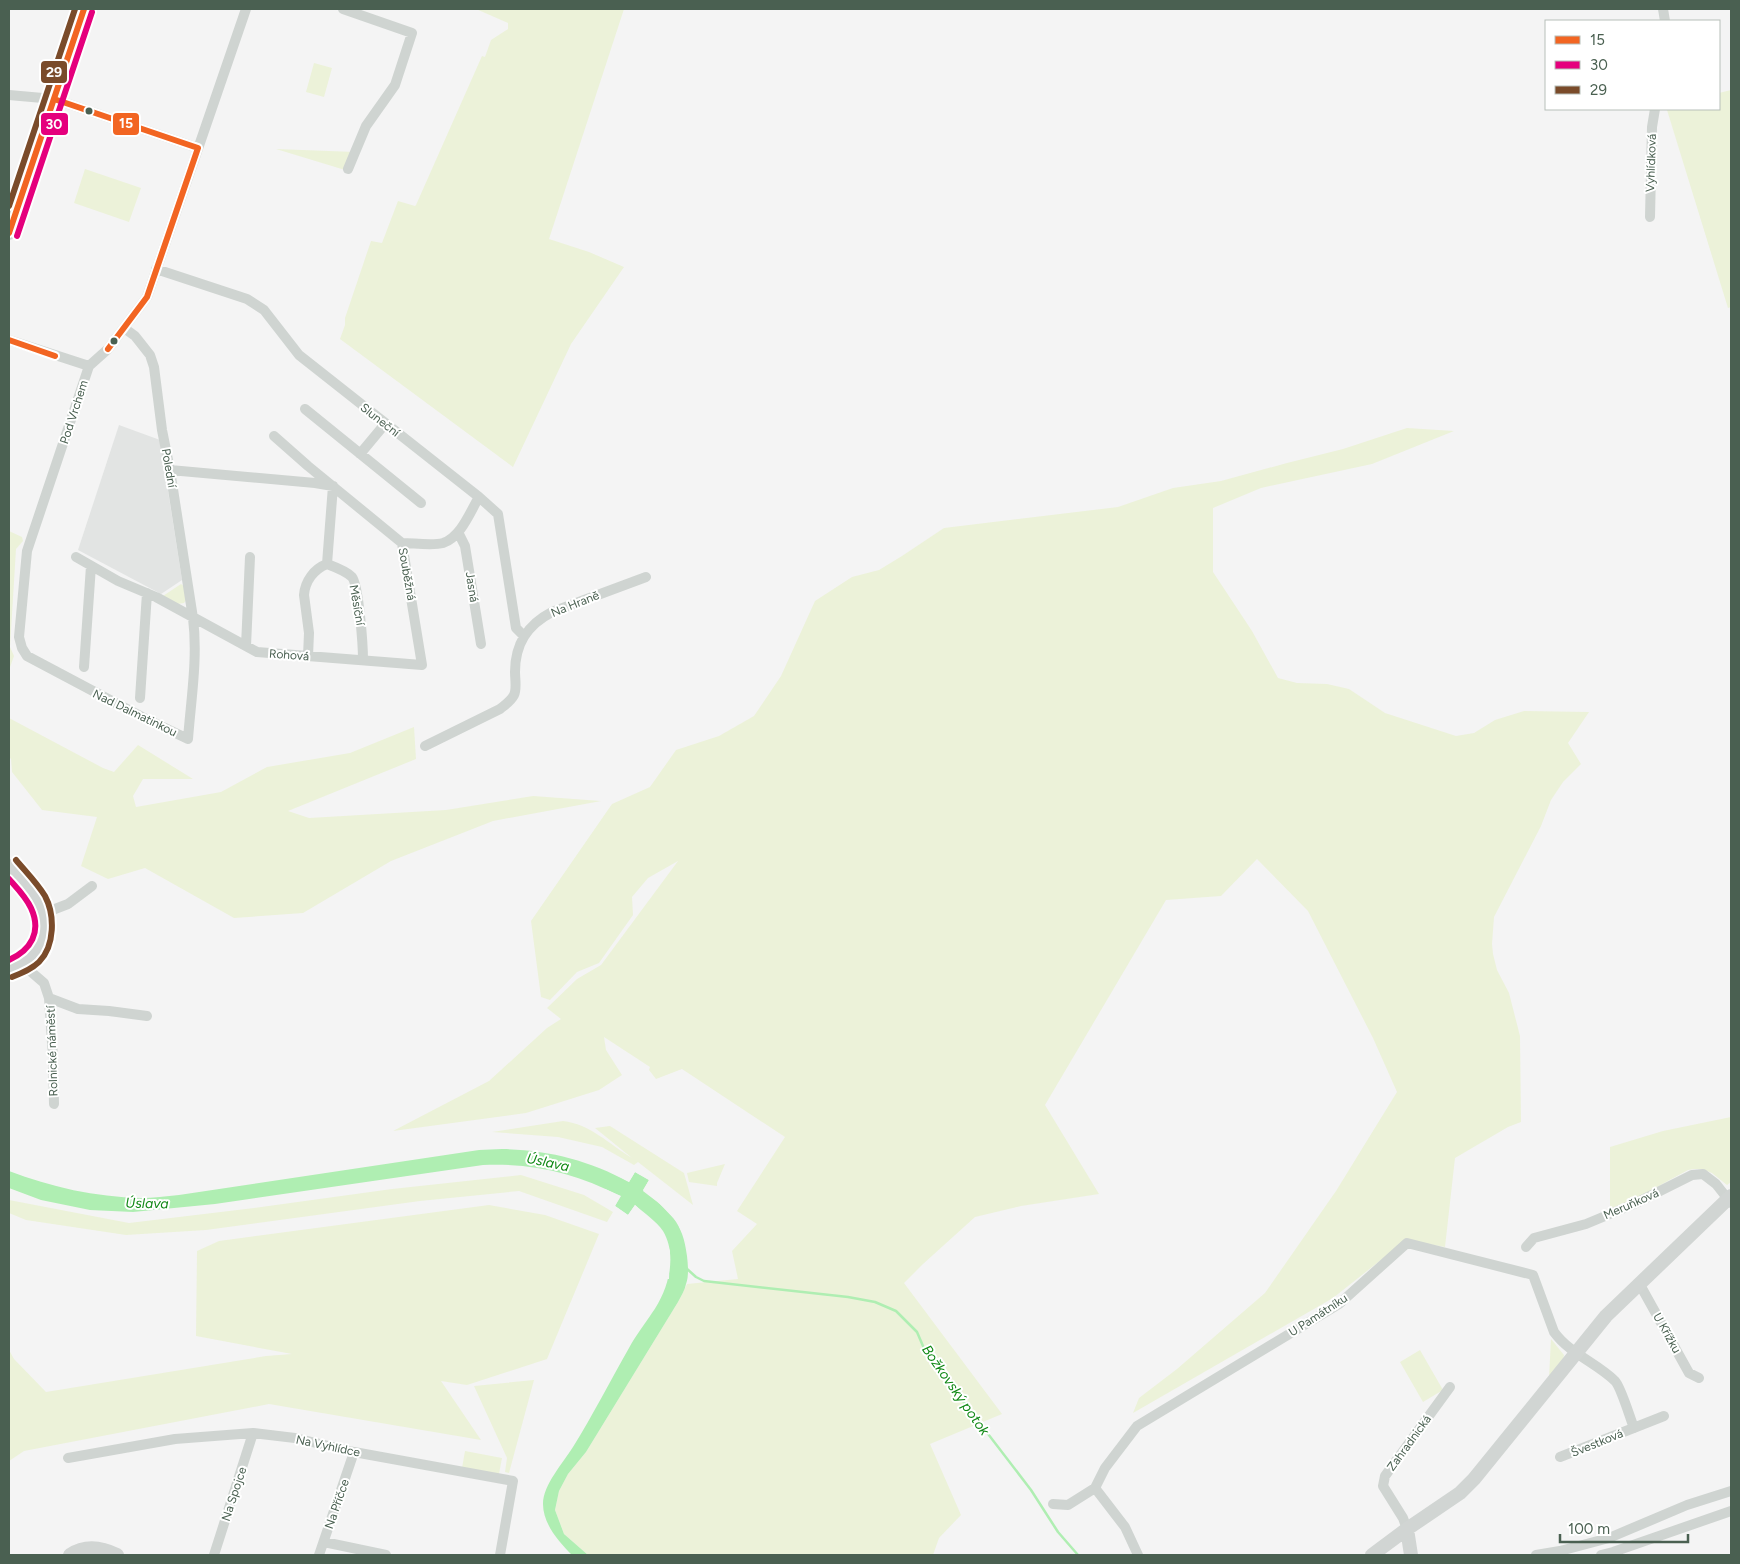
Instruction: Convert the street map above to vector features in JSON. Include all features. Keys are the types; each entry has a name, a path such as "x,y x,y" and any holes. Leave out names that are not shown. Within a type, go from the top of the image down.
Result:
{"street":[{"path":"9,233 84,9"},
{"name":"Pod Vrchem","path":"19,637 27,551 89,366 108,349 147,296 246,9"},
{"path":"343,9 412,34 395,84 366,126 348,169"},
{"path":"9,95 54,99 198,148"},
{"name":"Vyhlídková","path":"1650,217 1652,127 1655,110"},
{"name":"Sluneční","path":"156,269 247,299 264,310 299,355 498,514 516,628 524,636"},
{"name":"Polední","path":"124,328 135,336 150,355 154,367 162,430 193,618"},
{"path":"9,340 89,366"},
{"path":"305,409 420,503"},
{"path":"360,454 385,424"},
{"name":"Souběžná","path":"274,436 402,543 422,665"},
{"name":"Souběžná","path":"170,470 315,482 333,486"},
{"path":"308,656 309,632 304,589 307,580 327,564 333,486"},
{"path":"402,543 442,544 451,539 458,532 479,497"},
{"name":"Jasná","path":"458,532 465,546 481,644"},
{"path":"246,646 250,557"},
{"path":"76,558 193,618"},
{"name":"Měsíční","path":"327,564 346,573 355,582 363,643 363,660"},
{"path":"84,667 91,566"},
{"name":"Na Hraně","path":"424,746 500,709 509,701 515,691 516,656 524,636 531,626 541,618 552,612 646,577"},
{"name":"Nad Dalmatinkou","path":"140,698 147,593"},
{"name":"Nad Dalmatinkou","path":"19,637 22,648 27,656 108,700 188,739 196,636 193,618"},
{"name":"Rohová","path":"193,618 257,652 422,665"},
{"path":"9,866 35,897 42,914 68,904 92,886"},
{"name":"Rolnické náměstí","path":"42,914 42,940 38,951 15,966 44,983 49,998 54,1104"},
{"name":"Rolnické náměstí","path":"49,998 78,1009 147,1016"},
{"name":"Meruňková","path":"1526,1247 1534,1238 1594,1221 1634,1204 1692,1175 1703,1174 1716,1184 1730,1200"},
{"path":"1372,1555 1406,1529 1460,1493 1474,1479 1606,1316 1639,1283 1730,1200"},
{"name":"U Památníku","path":"1095,1488 1105,1468 1137,1426 1339,1304 1407,1243 1533,1275 1554,1332 1559,1339 1576,1353"},
{"name":"U Křížku","path":"1639,1283 1689,1374 1699,1378"},
{"name":"Švestková","path":"1576,1353 1615,1381 1634,1428"},
{"name":"Zahradnická","path":"1406,1529 1403,1518 1383,1486 1383,1482 1450,1387"},
{"name":"Švestková","path":"1560,1458 1664,1416"},
{"name":"Na Vyhlídce","path":"68,1458 175,1439 253,1433 295,1438 354,1452 514,1481 500,1555"},
{"name":"Na Spojce","path":"214,1555 253,1433"},
{"name":"Na Příčce","path":"319,1555 354,1452"},
{"path":"1052,1504 1068,1505 1095,1488 1125,1527 1138,1555"},
{"path":"1536,1555 1561,1553 1609,1538 1680,1508 1731,1491"},
{"path":"1601,1555 1731,1511"},
{"path":"1406,1529 1411,1555"},
{"path":"324,1542 386,1555"},
{"path":"70,1555 81,1550 93,1548 106,1550 117,1555"}],"shaded area":[{"path":"476,9 624,9 549,239 589,252 624,267 571,344 513,467 340,339 345,325 345,318 371,241 382,243 398,201 416,205 482,56 485,57 491,40 508,29 508,23"},
{"path":"314,63 332,68 324,97 306,92"},
{"path":"1731,90 1731,307 1728,308 1667,110 1720,110 1720,93"},
{"path":"276,149 355,152 345,170"},
{"path":"85,169 141,188 129,222 74,203"},
{"path":"119,425 160,440 182,580 161,594 78,550"},
{"path":"1407,428 1454,431 1372,464 1261,488 1213,508 1213,572 1252,631 1278,678 1297,683 1327,684 1349,689 1385,713 1456,736 1474,733 1495,720 1524,711 1589,712 1568,743 1581,764 1563,782 1551,800 1541,826 1494,917 1493,954 1497,970 1509,993 1520,1036 1521,1122 1508,1127 1455,1158 1445,1247 1406,1240 1333,1298 1133,1413 1139,1398 1177,1369 1265,1293 1336,1191 1397,1092 1373,1038 1308,911 1257,859 1221,896 1166,900 1045,1105 1099,1194 1021,1206 975,1217 904,1283 1002,1414 930,1444 961,1515 939,1538 933,1555 588,1555 564,1534 555,1510 559,1491 568,1474 586,1452 678,1302 687,1284 738,1279 732,1251 757,1224 737,1211 785,1137 682,1069 656,1079 649,1070 650,1067 604,1037 606,1050 622,1075 599,1090 526,1113 393,1131 489,1081 547,1028 561,1019 547,1008 577,979 601,965 678,861 648,878 632,897 633,915 599,963 577,972 550,1000 541,997 531,921 612,804 650,787 676,750 719,736 754,716 781,676 815,601 852,577 879,570 944,528 1118,507 1173,488 1221,481 1343,449"},
{"path":"9,531 22,537 23,541 16,549 10,647 14,656 9,670"},
{"path":"181,584 185,587 187,599 184,603 177,604 163,596"},
{"path":"9,718 114,772 138,745 193,779 143,779 133,796 136,807 221,792 267,767 350,753 414,727 416,759 288,811 309,818 446,810 533,796 601,801 493,821 391,861 303,913 234,918 145,868 108,879 81,866 97,817 42,810 12,772 11,759 9,757"},
{"path":"1731,1117 1731,1182 1727,1185 1712,1173 1702,1169 1688,1170 1633,1200 1610,1209 1610,1147 1663,1131"},
{"path":"563,1121 591,1130 632,1158 595,1128 610,1126 684,1173 693,1205 638,1162 634,1165 602,1147 558,1137 492,1132"},
{"path":"725,1164 717,1186 689,1182 687,1173"},
{"path":"521,1175 584,1195 613,1212 607,1222 519,1191 420,1201 206,1230 126,1235 26,1220 9,1213 9,1200 129,1223 392,1189"},
{"path":"489,1205 545,1215 599,1234 547,1359 467,1385 441,1381 481,1440 269,1404 24,1451 9,1461 9,1350 14,1359 46,1392 266,1356 292,1354 196,1336 197,1251 219,1241"},
{"path":"1551,1339 1564,1355 1563,1360 1549,1378"},
{"path":"1420,1350 1443,1390 1423,1402 1400,1362"},
{"path":"534,1380 509,1473 505,1472 507,1458 474,1386"},
{"path":"465,1451 502,1458 499,1474 462,1468"}],"water":[{"name":"Úslava","path":"479,1150 536,1151 568,1158 614,1174 629,1182 635,1172 649,1180 643,1191 674,1218 685,1244 688,1274 683,1293 586,1452 568,1474 559,1491 555,1510 564,1534 588,1555 572,1555 557,1538 546,1519 543,1504 546,1489 554,1474 573,1447 632,1343 663,1294 670,1262 670,1251 667,1241 660,1227 635,1205 628,1215 615,1206 620,1196 587,1181 554,1171 502,1165 483,1165 215,1204 133,1212 90,1210 41,1200 9,1188 9,1171 41,1182 90,1193 107,1196 155,1197"}],"pier":[{"path":"633,1170 651,1179 646,1190 680,1221 687,1238 690,1269 685,1239 677,1222 658,1202 643,1190 649,1180 635,1172 629,1182 613,1173 614,1171 628,1178"},
{"path":"605,1189 621,1196 615,1206 628,1215 635,1205 662,1231 670,1251 669,1279 666,1279 667,1252 660,1232 635,1208 628,1217 613,1208 612,1205 617,1197 604,1191"}],"waterway":[{"name":"Božkovský potok","path":"686,1268 704,1281 848,1297 875,1302 896,1311 917,1332 926,1353 1031,1490 1058,1532 1078,1555"}],"transit line":[{"name":"29","path":"9,206 75,9"},
{"name":"15","path":"9,233 84,9"},
{"name":"30","path":"17,236 92,12"},
{"name":"15","path":"54,99 198,148"},
{"name":"15","path":"108,349 147,297 198,148"},
{"name":"15","path":"9,340 55,356"},
{"name":"29","path":"12,977 30,969 39,962 48,948 52,930 51,912 45,896 16,860"},
{"name":"30","path":"9,879 29,904 35,925 35,932 29,945 17,956 9,960"}]}
